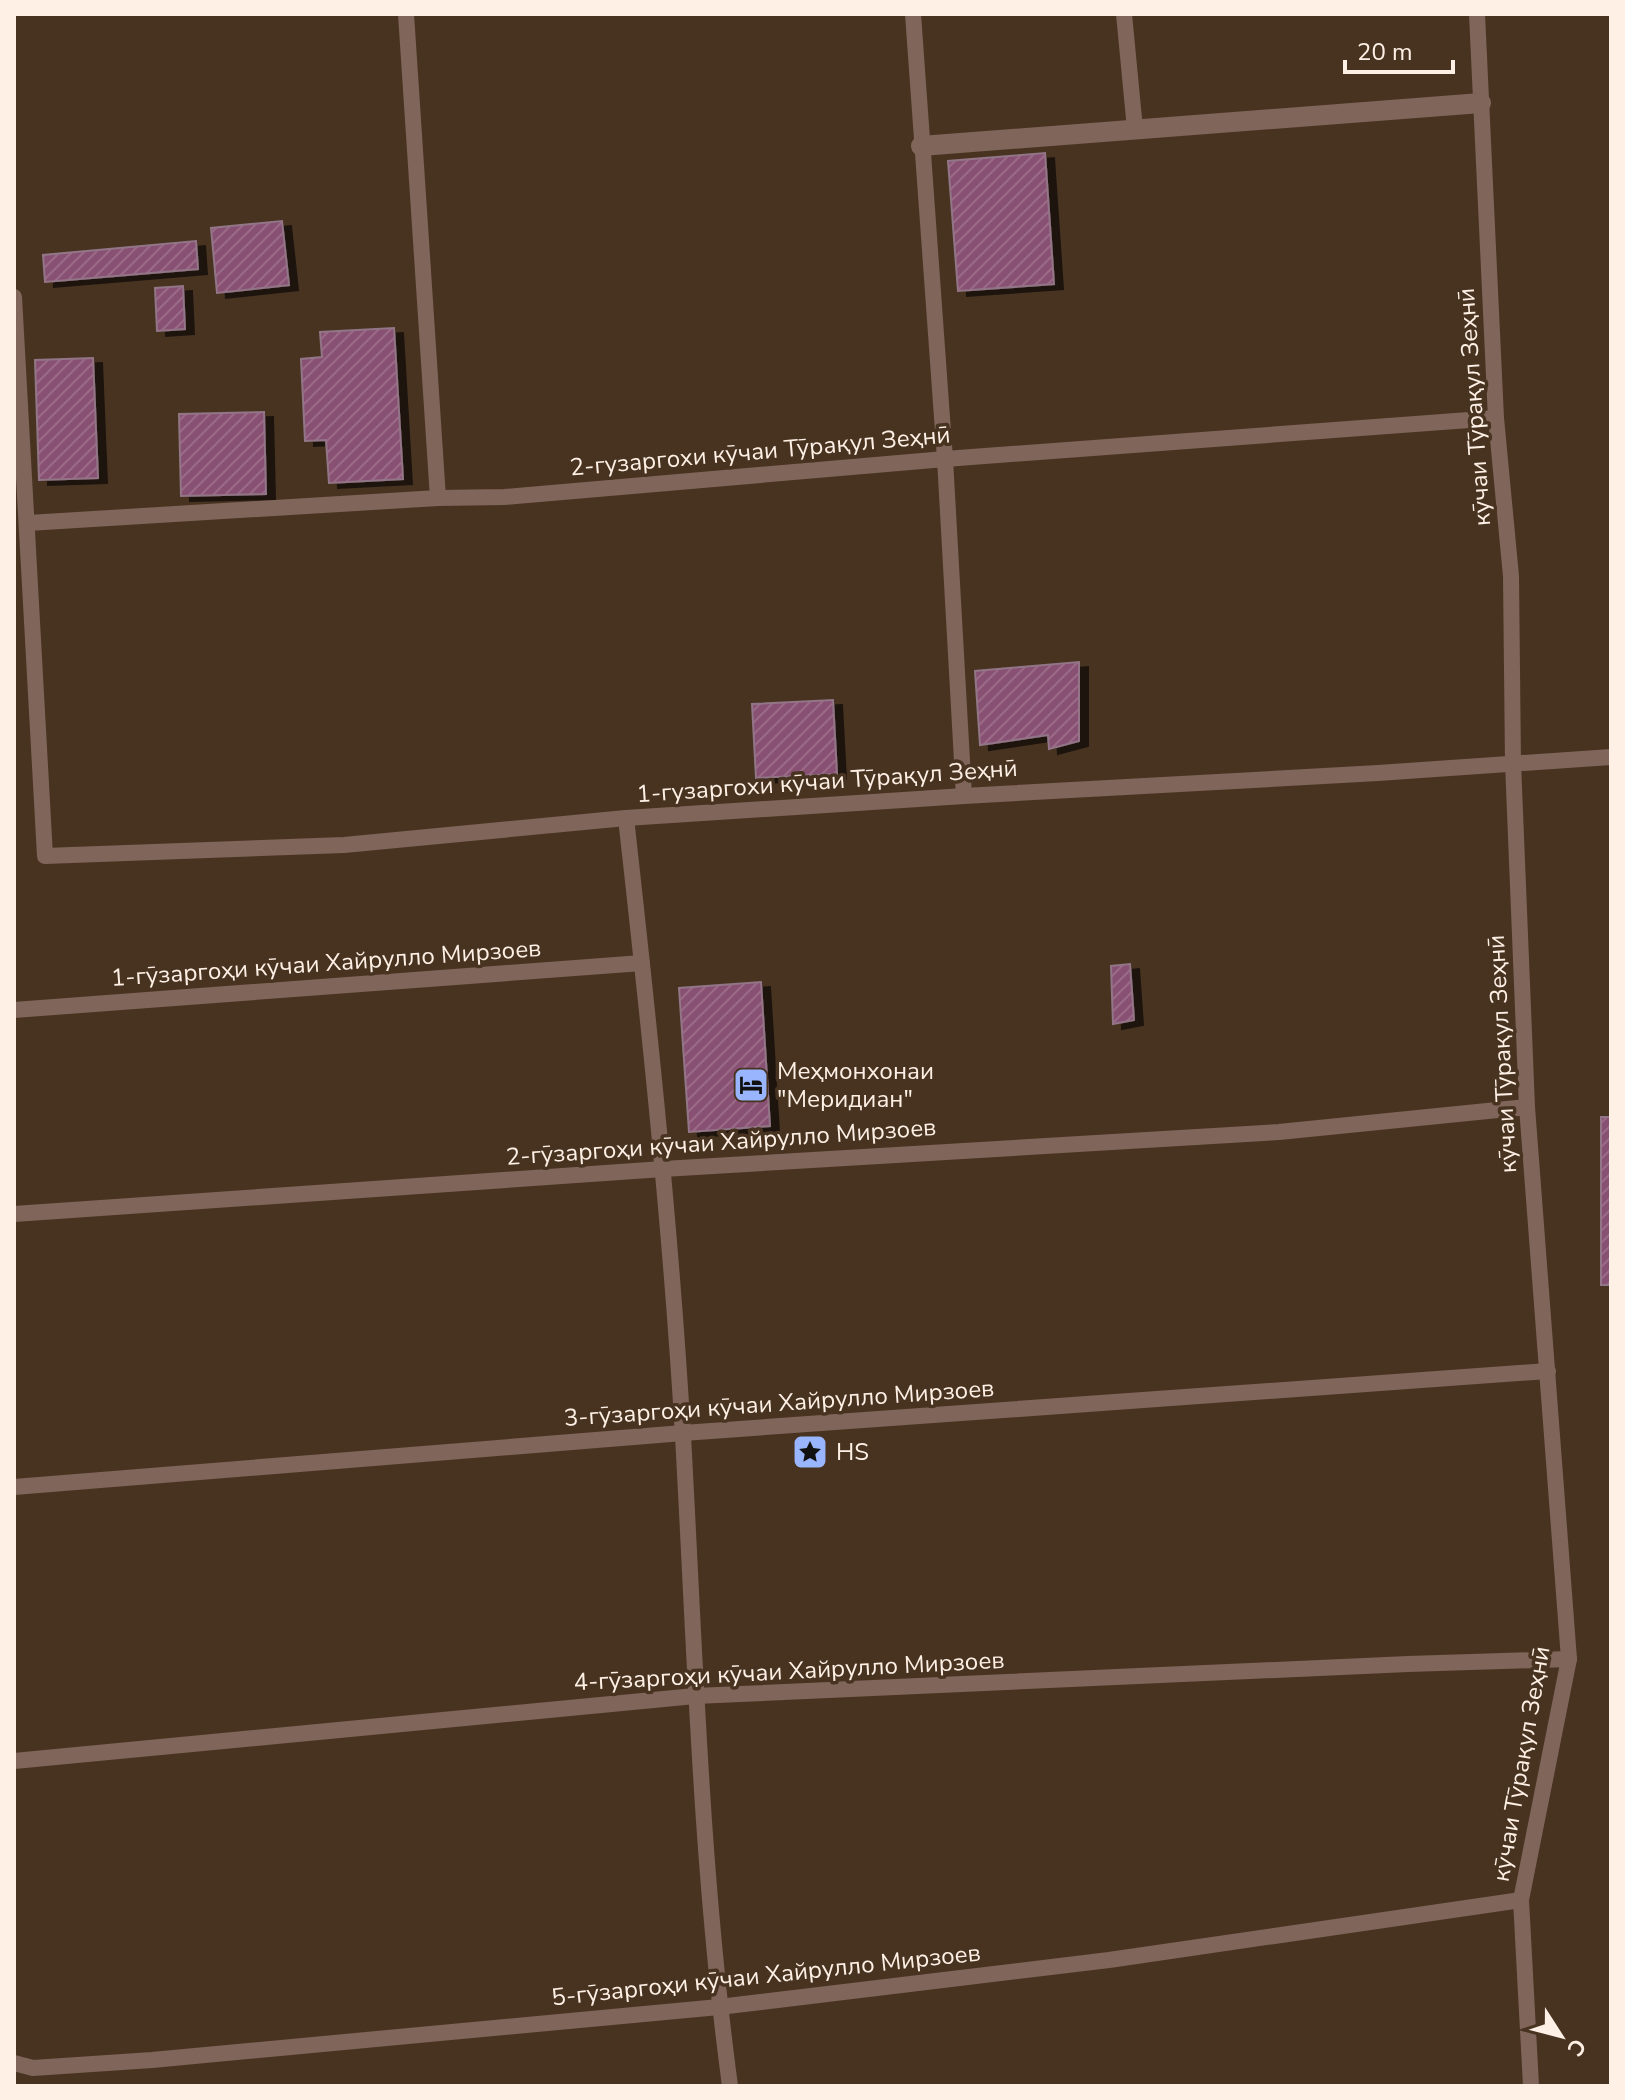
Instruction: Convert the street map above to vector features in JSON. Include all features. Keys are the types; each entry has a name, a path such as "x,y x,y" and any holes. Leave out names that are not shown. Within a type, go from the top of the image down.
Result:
{"street":[{"path":"921,146 1481,103"}],"lane":[{"path":"406,14 438,498"},
{"path":"913,14 945,459 964,796"},
{"path":"1124,14 1135,129"},
{"name":"кӯчаи Тӯрақул Зеҳнӣ","path":"1477,14 1496,418 1511,576 1513,763 1527,1107 1569,1659 1521,1900 1531,2086"},
{"path":"14,297 28,523"},
{"name":"2-гузаргохи кӯчаи Тӯрақул Зеҳнӣ","path":"28,523 438,498 504,497 945,459 1496,418"},
{"name":"1-гузаргохи кӯчаи Тӯрақул Зеҳнӣ","path":"28,523 45,856 344,845 626,818 1611,757"},
{"path":"626,818 663,1169 683,1433 695,1696 719,2007 730,2086"},
{"name":"1-гӯзаргоҳи кӯчаи Хайрулло Мирзоев","path":"14,1010 642,963"},
{"name":"2-гӯзаргоҳи кӯчаи Хайрулло Мирзоев","path":"14,1214 663,1169 1279,1132 1527,1107"},
{"name":"3-гӯзаргоҳи кӯчаи Хайрулло Мирзоев","path":"14,1487 683,1433 1548,1371"},
{"name":"4-гӯзаргоҳи кӯчаи Хайрулло Мирзоев","path":"14,1761 695,1696 1569,1659"},
{"name":"5-гӯзаргоҳи кӯчаи Хайрулло Мирзоев","path":"14,2063 33,2068 152,2060 719,2007 1109,1960 1521,1900"}],"building":[{"path":"1045,153 1054,284 958,291 948,161"},
{"path":"282,221 289,285 217,293 211,228"},
{"path":"196,241 198,269 45,282 43,255"},
{"path":"183,286 185,329 157,331 155,288"},
{"path":"394,328 403,479 329,483 326,440 305,441 301,359 322,357 320,332"},
{"path":"93,358 98,478 39,480 35,360"},
{"path":"264,412 266,494 181,496 179,414"},
{"path":"1079,662 1079,741 1049,749 1048,735 980,745 975,671"},
{"path":"833,700 837,774 756,778 752,704"},
{"path":"1130,964 1134,1020 1113,1024 1111,966"},
{"path":"761,982 770,1126 689,1132 679,988"},
{"path":"1601,1117 1611,1117 1611,1285 1601,1285"}],"place":[{"name":"Меҳмонхонаи \"Меридиан\"","path":"751,1085"},
{"name":"HS","path":"810,1452"}]}
